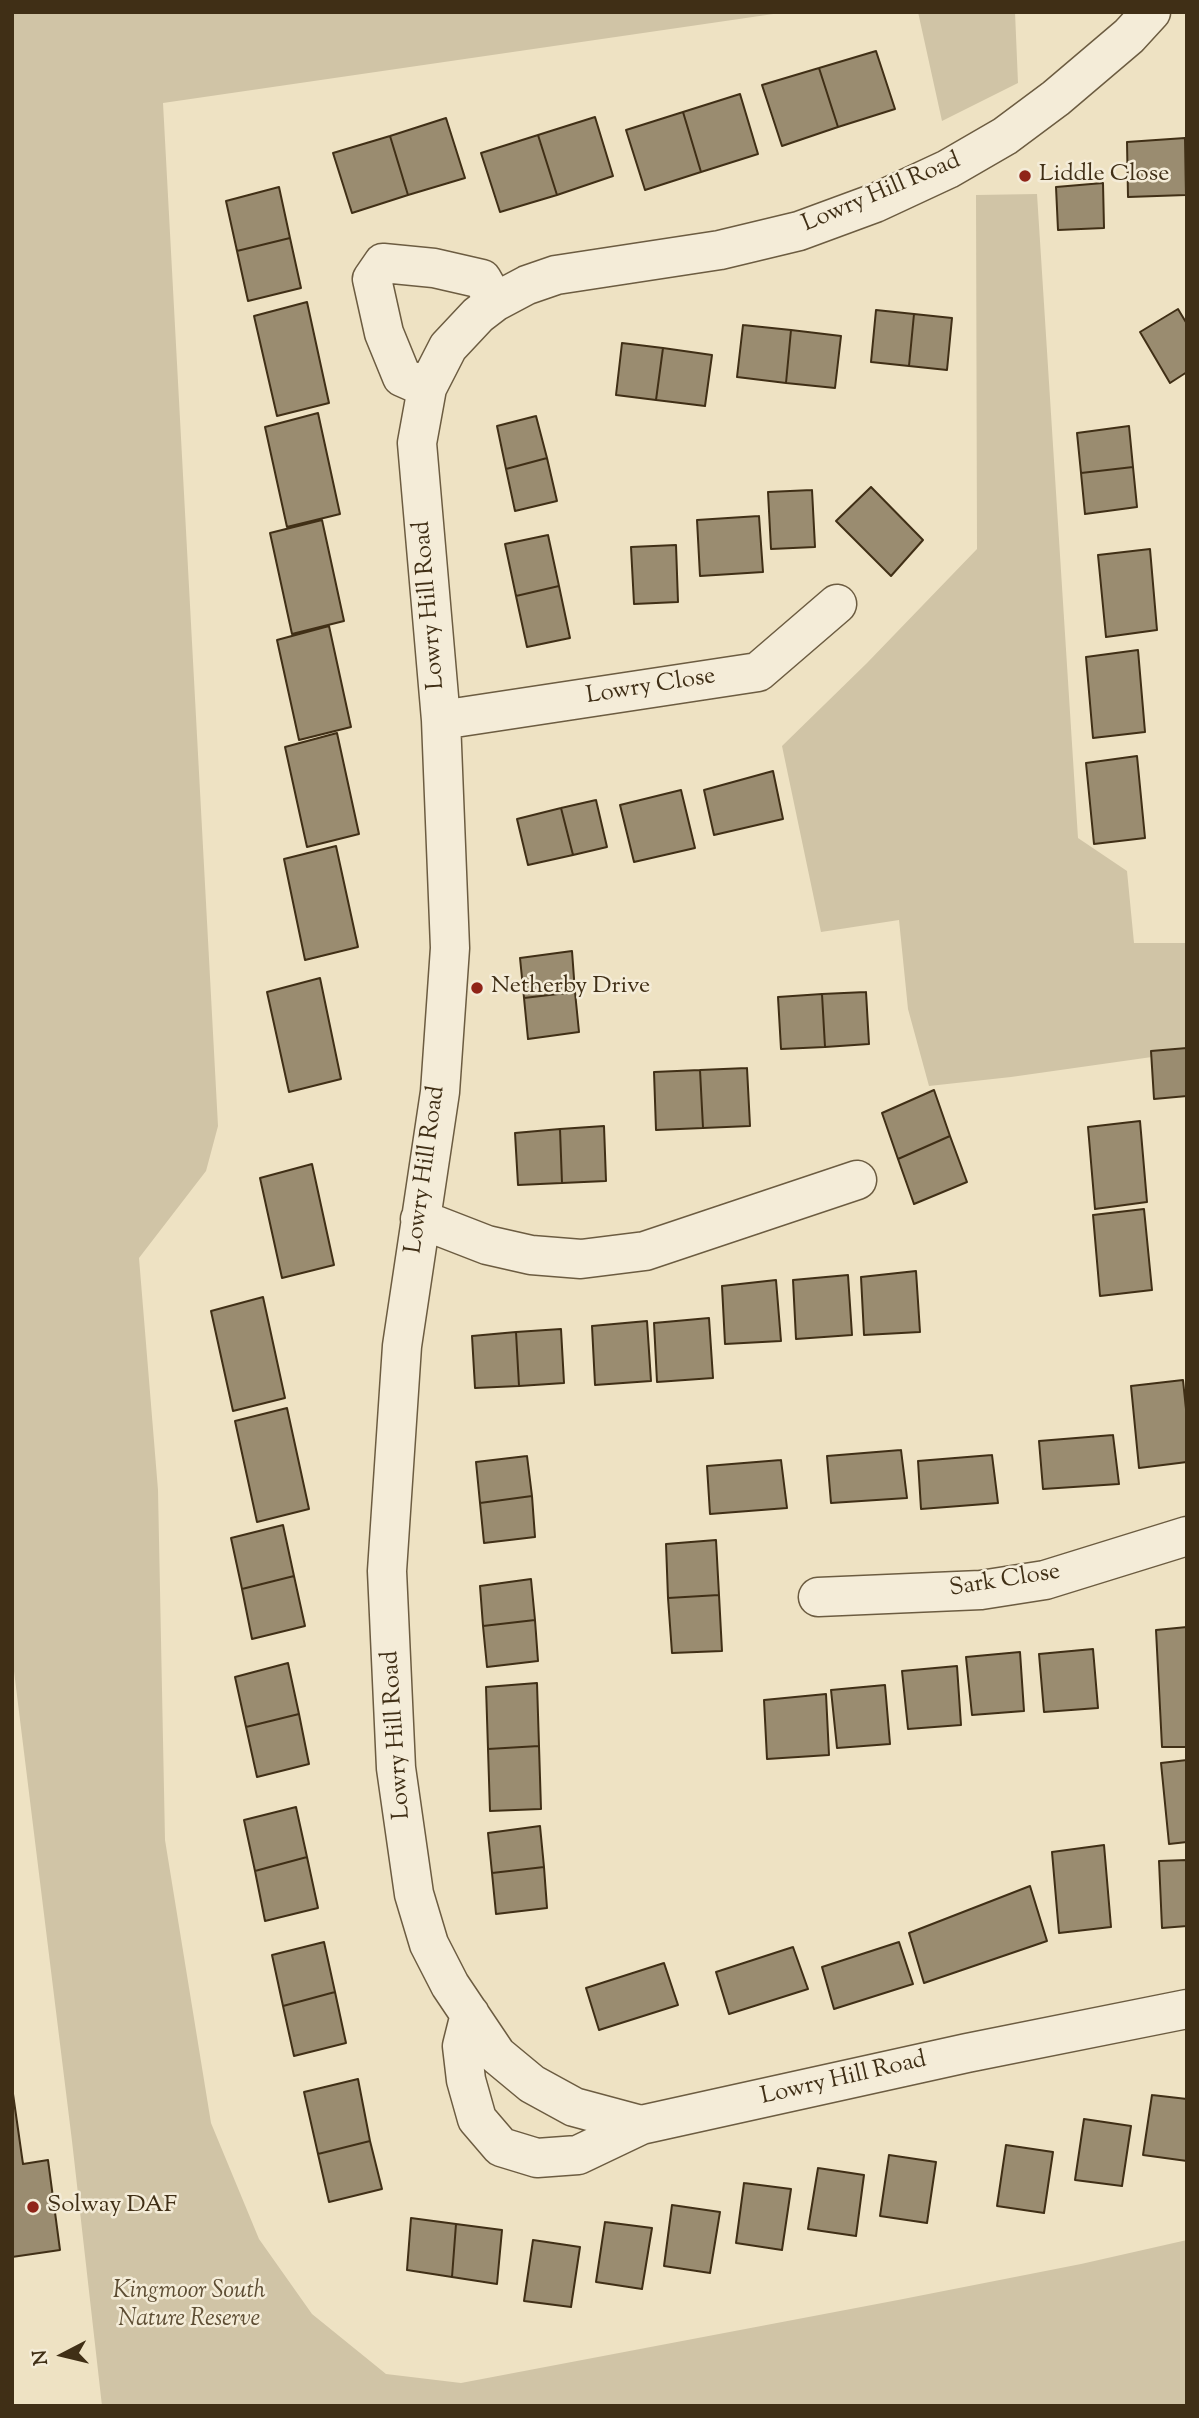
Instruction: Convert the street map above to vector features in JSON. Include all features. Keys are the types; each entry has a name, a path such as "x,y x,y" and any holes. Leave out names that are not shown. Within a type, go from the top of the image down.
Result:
{"street":[{"name":"Lowry Hill Road","path":"1151,12 1129,36 1056,98 1005,136 948,169 875,203 799,231 720,250 556,275 527,285 495,302 478,315 448,347 427,388 416,443 441,720 450,948 440,1092 402,1346 387,1571 396,1768 414,1894 429,1944 450,1985 497,2055 532,2084 575,2107 641,2125 967,2053 1187,2009"},
{"path":"427,388 402,377 384,332 372,279 383,263 434,268 482,279 495,302"},
{"name":"Lowry Close","path":"441,720 758,672 837,604"},
{"path":"420,1219 487,1245 531,1255 581,1259 645,1251 857,1180"},
{"name":"Sark Close","path":"818,1597 981,1590 1045,1580 1187,1536"},
{"path":"470,2014 461,2046 466,2080 477,2119 501,2147 537,2158 578,2155 641,2125"}],"green space":[{"name":"Kingmoor South Nature Reserve","path":"12,12 787,12 163,103 218,1126 206,1171 139,1258 158,1490 165,1840 211,2123 259,2239 312,2314 386,2374 461,2383 1081,2264 1187,2240 1187,2406 102,2406 12,1655"},
{"path":"918,12 1015,12 1018,83 942,121"},
{"path":"1037,194 1078,838 1127,871 1134,943 1187,943 1187,1052 929,1086 908,1009 899,920 821,932 782,746 977,549 976,195"}],"building":[{"path":"876,51 895,109 838,127 819,68"},
{"path":"819,68 838,127 782,146 762,85"},
{"path":"740,94 758,154 701,172 683,112"},
{"path":"683,112 701,172 645,190 626,130"},
{"path":"595,117 613,176 557,195 538,135"},
{"path":"446,118 465,178 408,195 390,136"},
{"path":"538,135 557,195 500,212 481,153"},
{"path":"390,136 408,195 352,213 333,153"},
{"path":"1185,138 1186,195 1128,197 1127,142"},
{"path":"1103,183 1104,228 1058,230 1056,187"},
{"path":"279,187 290,238 237,251 226,201"},
{"path":"290,238 301,288 248,301 237,251"},
{"path":"307,302 329,403 277,416 254,316"},
{"path":"1178,309 1187,324 1187,372 1170,383 1140,332"},
{"path":"876,310 914,314 909,366 871,362"},
{"path":"914,314 952,318 947,370 909,366"},
{"path":"743,325 791,330 786,383 737,377"},
{"path":"791,330 841,336 835,388 786,383"},
{"path":"622,343 663,348 656,400 616,395"},
{"path":"663,348 712,355 705,406 656,400"},
{"path":"318,413 340,514 287,527 265,427"},
{"path":"536,416 547,458 506,469 497,426"},
{"path":"1129,426 1133,467 1081,473 1077,433"},
{"path":"547,458 557,501 515,511 506,469"},
{"path":"1133,467 1137,507 1085,514 1081,473"},
{"path":"871,487 923,540 891,576 836,521"},
{"path":"812,490 815,547 771,549 768,492"},
{"path":"759,516 763,572 700,576 697,520"},
{"path":"322,520 344,621 292,634 270,533"},
{"path":"548,535 559,586 516,596 505,544"},
{"path":"676,545 678,602 634,604 631,547"},
{"path":"1150,549 1157,630 1106,637 1098,555"},
{"path":"559,586 570,638 527,647 516,596"},
{"path":"329,626 351,727 299,740 277,640"},
{"path":"1138,650 1145,732 1093,738 1086,657"},
{"path":"337,733 359,834 307,847 285,747"},
{"path":"1137,756 1145,838 1094,844 1086,763"},
{"path":"773,771 783,819 714,835 704,790"},
{"path":"681,790 695,848 634,862 620,805"},
{"path":"596,800 607,847 573,855 561,808"},
{"path":"561,808 573,855 528,865 517,819"},
{"path":"336,846 358,947 305,960 284,859"},
{"path":"572,951 575,992 524,998 520,958"},
{"path":"320,978 341,1079 289,1092 267,992"},
{"path":"575,992 579,1032 528,1039 524,998"},
{"path":"866,992 869,1044 825,1047 822,994"},
{"path":"822,994 825,1047 781,1049 778,997"},
{"path":"1187,1048 1187,1096 1154,1099 1151,1051"},
{"path":"747,1068 750,1126 703,1128 700,1070"},
{"path":"700,1070 703,1128 656,1130 654,1072"},
{"path":"934,1090 950,1136 898,1159 882,1113"},
{"path":"1140,1121 1147,1202 1095,1209 1088,1127"},
{"path":"604,1126 606,1181 562,1183 560,1129"},
{"path":"560,1129 562,1183 518,1185 515,1133"},
{"path":"950,1136 967,1182 914,1204 898,1159"},
{"path":"312,1164 334,1265 282,1278 260,1178"},
{"path":"1144,1209 1152,1290 1100,1296 1093,1215"},
{"path":"916,1271 920,1332 864,1335 861,1277"},
{"path":"848,1275 852,1335 796,1339 793,1280"},
{"path":"776,1280 781,1341 725,1344 722,1286"},
{"path":"263,1297 285,1398 233,1411 211,1311"},
{"path":"709,1318 713,1378 657,1382 654,1323"},
{"path":"647,1321 651,1381 595,1385 592,1326"},
{"path":"561,1329 564,1383 519,1386 516,1332"},
{"path":"516,1332 519,1386 475,1388 472,1336"},
{"path":"1183,1380 1187,1462 1139,1468 1131,1386"},
{"path":"287,1408 309,1509 257,1522 235,1421"},
{"path":"1113,1435 1119,1484 1043,1489 1039,1441"},
{"path":"901,1450 907,1498 831,1503 827,1456"},
{"path":"992,1455 998,1503 921,1509 918,1461"},
{"path":"527,1456 532,1496 480,1503 476,1462"},
{"path":"781,1460 787,1508 710,1514 707,1466"},
{"path":"532,1496 535,1537 484,1543 480,1503"},
{"path":"283,1525 294,1576 242,1589 231,1538"},
{"path":"716,1540 719,1595 668,1598 666,1544"},
{"path":"294,1576 305,1626 252,1639 242,1589"},
{"path":"531,1579 535,1620 483,1626 480,1586"},
{"path":"719,1595 722,1651 672,1653 668,1598"},
{"path":"535,1620 538,1661 487,1667 483,1626"},
{"path":"1187,1627 1187,1747 1162,1747 1156,1630"},
{"path":"1093,1649 1098,1708 1044,1712 1039,1654"},
{"path":"1020,1652 1024,1711 972,1715 966,1657"},
{"path":"288,1663 299,1714 246,1727 235,1677"},
{"path":"957,1666 961,1725 908,1729 902,1671"},
{"path":"537,1683 539,1746 488,1749 486,1687"},
{"path":"885,1685 890,1744 837,1748 831,1690"},
{"path":"826,1694 829,1755 767,1759 764,1700"},
{"path":"299,1714 309,1764 257,1777 246,1727"},
{"path":"539,1746 541,1809 490,1811 488,1749"},
{"path":"1187,1760 1187,1842 1169,1844 1161,1763"},
{"path":"296,1807 307,1857 255,1871 244,1820"},
{"path":"540,1826 544,1867 492,1873 488,1833"},
{"path":"1104,1845 1111,1927 1059,1933 1052,1852"},
{"path":"307,1857 318,1908 265,1921 255,1871"},
{"path":"1187,1860 1187,1926 1162,1928 1159,1861"},
{"path":"544,1867 547,1908 496,1914 492,1873"},
{"path":"1030,1886 1047,1941 924,1983 909,1933"},
{"path":"324,1942 335,1992 283,2006 272,1955"},
{"path":"899,1942 913,1984 834,2009 822,1967"},
{"path":"793,1947 808,1989 729,2014 716,1972"},
{"path":"664,1963 678,2005 599,2030 586,1988"},
{"path":"335,1992 346,2043 294,2056 283,2006"},
{"path":"358,2079 370,2141 318,2154 304,2092"},
{"name":"Solway DAF","path":"12,2087 23,2164 48,2160 60,2250 12,2257"},
{"path":"1152,2095 1187,2099 1187,2161 1143,2155"},
{"path":"1084,2119 1131,2126 1122,2186 1075,2180"},
{"path":"370,2141 382,2189 329,2202 318,2154"},
{"path":"1006,2145 1053,2152 1044,2213 997,2206"},
{"path":"889,2155 936,2162 927,2223 880,2216"},
{"path":"818,2168 864,2175 856,2236 808,2229"},
{"path":"744,2183 791,2189 782,2250 736,2243"},
{"path":"672,2205 720,2212 710,2273 664,2266"},
{"path":"411,2218 456,2224 452,2277 407,2270"},
{"path":"605,2222 652,2228 642,2289 596,2282"},
{"path":"456,2224 502,2230 497,2284 452,2277"},
{"path":"533,2240 580,2247 571,2307 524,2301"}],"place":[{"name":"Liddle Close","path":"1025,176"},
{"name":"Netherby Drive","path":"477,988"},
{"name":"Solway DAF","path":"33,2207"}]}
